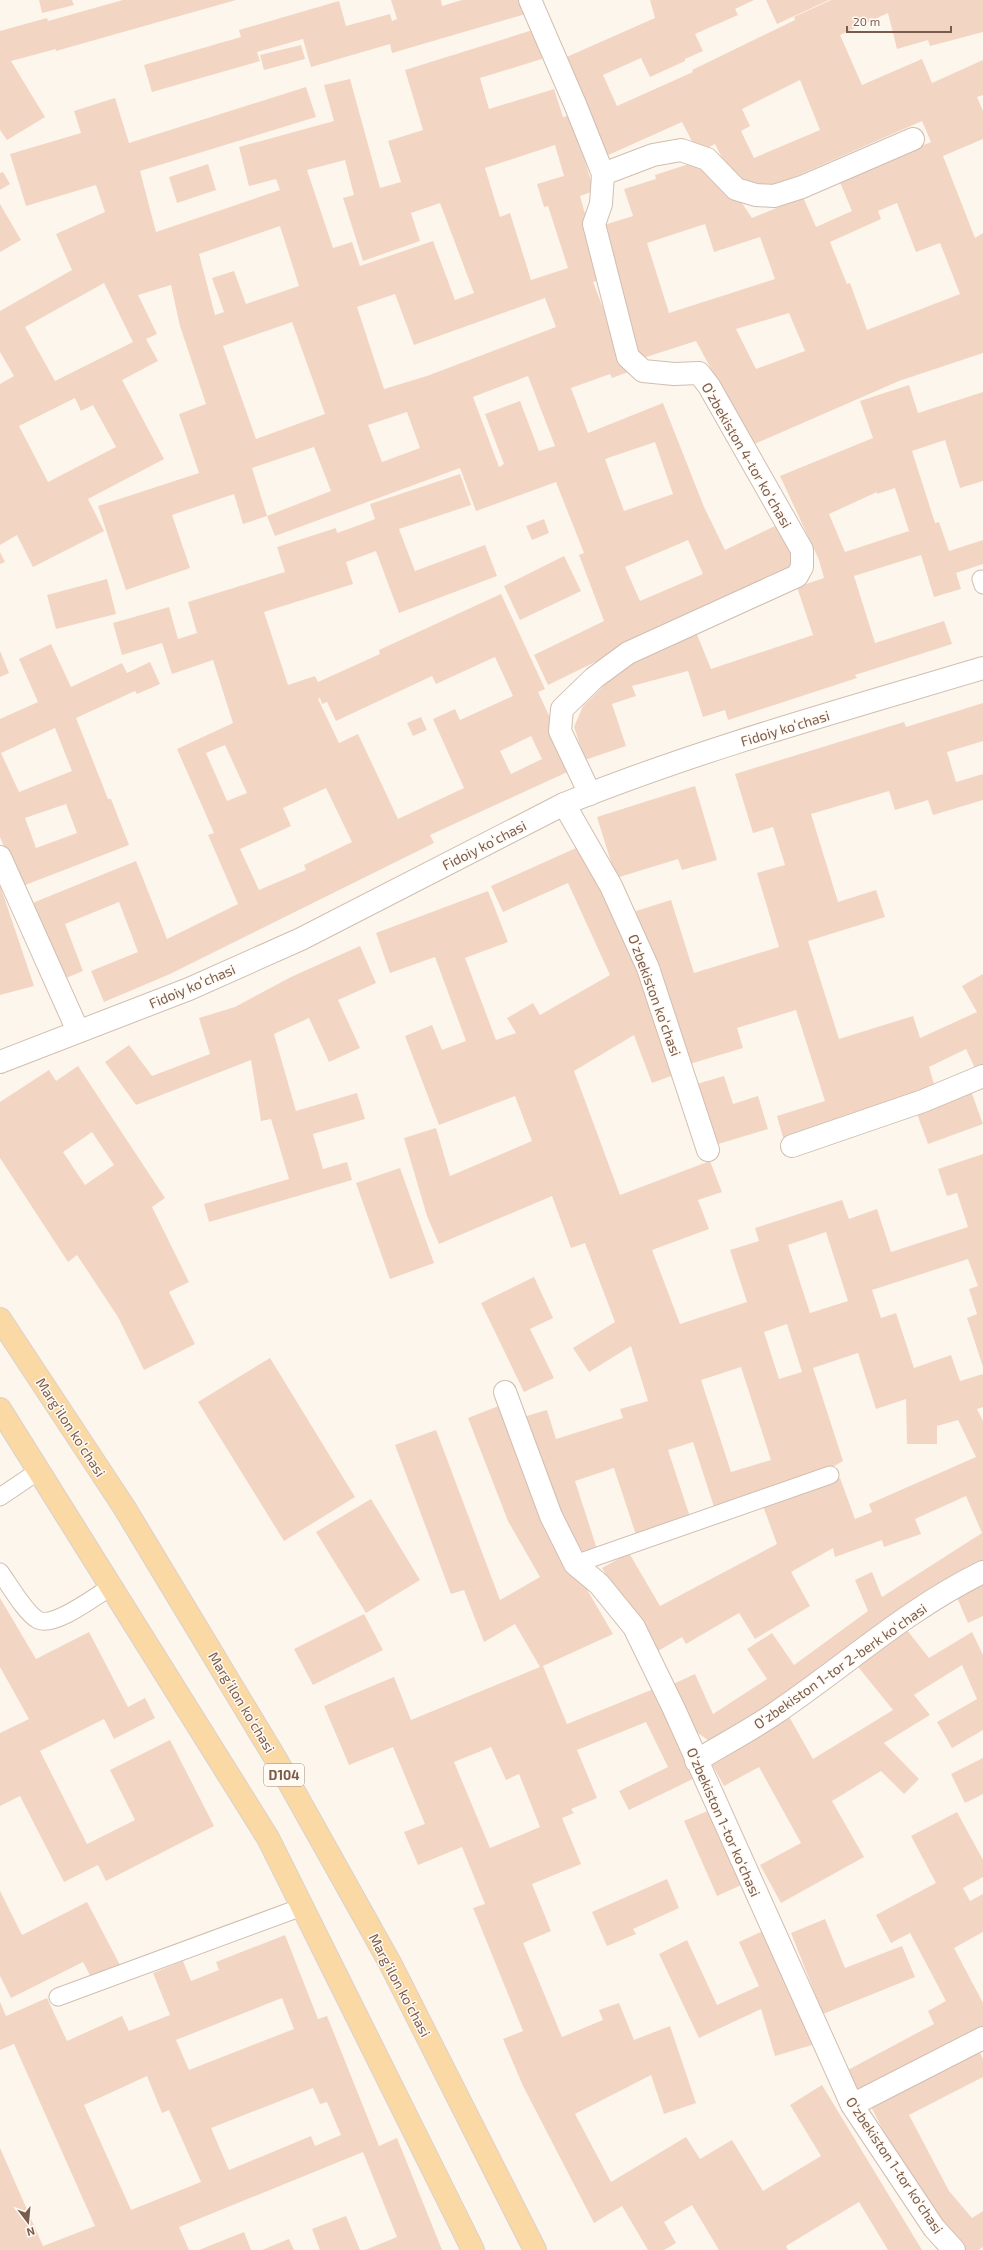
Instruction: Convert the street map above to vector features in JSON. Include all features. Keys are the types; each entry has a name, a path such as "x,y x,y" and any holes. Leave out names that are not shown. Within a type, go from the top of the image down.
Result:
{"main road":[{"name":"Margʻilon koʻchasi","path":"0,1319 124,1507 277,1761 390,1963 535,2250"},
{"path":"0,1409 40,1470 268,1838 473,2250"}],"street":[{"name":"Oʻzbekiston 4-tor koʻchasi","path":"530,0 575,104 603,174 601,204 594,224 628,357 643,371 674,374 699,373 709,386 802,550 802,567 797,576 628,653 594,678 562,709 560,731 590,794"},
{"path":"603,174 653,155 681,150 707,159 736,189 756,196 774,196 802,187 913,139"},
{"name":"Fidoiy koʻchasi","path":"0,1062 189,989 301,939 564,804 716,749 983,668"},
{"name":"Oʻzbekiston koʻchasi","path":"564,804 611,886 648,968 708,1150"},
{"path":"0,857 78,1032"},
{"path":"792,1146 923,1101 983,1076"},
{"name":"O‘zbekiston 1-tor ko‘chasi","path":"505,1392 543,1497 575,1564 599,1584 634,1627 674,1709 696,1761 709,1784 824,2047 852,2105 934,2228 954,2250"},
{"name":"Oʻzbekiston 1-tor 2-berk koʻchasi","path":"696,1761 775,1714 878,1637 967,1580 983,1572"},
{"path":"852,2105 983,2038"}],"lane":[{"path":"0,1497 40,1470"},
{"path":"575,1564 830,1475"},
{"path":"0,1572 29,1612 38,1620 50,1622 112,1586"},
{"path":"58,1997 302,1907"}],"building":[{"path":"39,0 72,0 74,5 42,13"},
{"path":"123,0 236,0 56,51 56,49 11,61 45,117 7,140 0,130 0,31 47,18 48,21"},
{"path":"391,0 441,0 442,6 462,0 524,0 529,13 392,53 390,44 311,67 303,39 257,52 260,61 152,92 144,65 241,37 239,30 339,1 346,26 390,14 392,21 397,19"},
{"path":"650,0 754,0 735,9 738,15 695,34 703,51 685,59 685,61 650,77 641,58 603,75 617,106 693,72 692,70 795,20 794,17 831,0 983,0 983,32 930,46 928,40 897,49 888,13 840,35 862,85 922,59 932,83 983,60 983,95 977,97 983,111 983,139 943,156 975,238 983,233 983,353 899,381 752,445 696,341 640,359 598,227 633,216 624,189 656,179 655,175 689,164 717,174 740,200 752,218 803,197 816,227 852,211 839,180 931,142 922,121 767,189 732,178 715,144 698,153 682,122 606,156 562,59 655,18","holes":["800,80 820,130 754,158 741,131 750,126 742,109","897,203 916,252 940,243 960,294 867,330 850,283 847,284 830,242 881,219 878,211","705,224 714,252 760,237 775,279 669,313 647,243","789,313 805,351 756,369 736,329"]},
{"path":"766,0 829,0 777,24"},
{"path":"536,29 545,58 480,78 489,109 554,89 563,117 571,115 594,191 580,196 603,279 593,282 628,372 612,378 610,374 571,388 588,433 663,403 704,507 725,550 779,524 797,563 548,685 534,655 604,621 579,555 584,553 556,482 476,511 460,468 275,536 267,516 243,524 234,494 172,515 190,568 126,590 98,506 199,473 179,414 206,404 180,326 171,285 138,295 157,334 146,339 158,361 122,380 164,459 88,499 104,531 33,567 17,535 0,545 0,384 14,376 0,352 0,311 72,270 56,234 105,212 96,185 26,206 10,154 81,133 74,111 115,98 129,143 306,87 316,117 140,171 156,232 280,190 276,179 249,186 239,147 334,121 324,85 350,79 380,188 401,182 388,141 423,130 405,70","holes":["555,145 564,176 537,184 544,207 548,206 568,268 531,280 510,213 500,217 485,168","345,160 354,195 343,198 363,261 420,241 411,213 440,203 474,293 455,300 433,241 360,266 352,242 333,248 307,170","280,226 299,286 246,304 234,271 212,278 224,312 215,315 199,254","104,283 133,342 55,381 25,327","395,294 414,345 545,298 556,327 427,376 384,389 357,307","292,322 325,414 256,439 223,346","528,376 555,446 539,451 520,401 485,414 504,464 499,467 473,397","75,398 81,411 93,405 116,447 48,482 19,426","407,412 420,448 382,462 368,425","655,442 673,494 624,511 605,459","314,447 331,491 267,516 252,468","688,540 703,574 640,601 625,567"]},
{"path":"301,45 305,59 264,70 260,55"},
{"path":"208,164 216,190 177,203 169,177"},
{"path":"3,172 10,184 0,190 0,173"},
{"path":"0,204 21,240 0,252"},
{"path":"909,385 918,413 983,392 983,481 960,488 945,440 912,451 935,523 939,522 949,551 983,540 983,564 956,573 961,589 934,597 921,555 854,576 875,643 944,621 952,644 855,675 857,678 728,720 725,710 703,717 688,671 632,686 636,696 612,704 626,746 585,760 574,727 583,706 625,665 696,632 711,669 813,635 797,587 824,578 819,560 780,476 873,438 860,401","holes":["895,488 909,531 845,552 829,514 877,492 877,494"]},
{"path":"460,474 471,505 399,529 415,571 485,545 497,576 399,613 376,551 346,562 353,584 264,612 288,685 315,676 318,682 380,654 379,650 501,594 545,689 538,692 574,769 430,835 434,843 170,974 104,1002 91,971 138,952 119,902 65,924 83,971 61,980 30,904 136,861 167,939 238,904 208,835 214,833 177,749 233,723 213,660 172,674 162,643 122,655 113,623 169,607 178,639 197,633 188,602 285,572 277,547 336,528 337,533 375,519 370,504","holes":["495,657 513,696 460,720 455,709 433,719 464,788 398,819 358,734 339,743 318,699 320,698 322,704 327,702 336,721 432,676 436,684","531,736 542,759 511,774 500,751","225,745 247,793 227,801 206,753","326,788 352,842 304,865 306,870 259,890 240,849 291,826 283,808"]},
{"path":"544,519 549,533 532,540 526,526"},
{"path":"0,552 5,562 0,564"},
{"path":"564,556 581,591 520,620 504,586"},
{"path":"107,579 116,614 56,629 47,595"},
{"path":"51,644 71,687 122,663 127,673 150,662 160,684 137,694 135,691 76,718 108,799 111,799 129,845 20,887 0,837 0,719 38,702 19,659","holes":["55,728 72,771 19,792 1,753","66,804 77,833 36,848 25,818"]},
{"path":"0,651 9,673 0,677"},
{"path":"983,703 983,741 947,752 956,782 983,774 983,800 933,815 928,800 895,810 889,791 811,814 838,902 876,890 885,917 808,941 839,1039 913,1016 920,1038 977,1012 962,986 983,974 983,1072 978,1075 966,1049 929,1067 937,1094 784,1141 777,1116 825,1101 796,1010 737,1028 743,1048 683,1066 636,911 671,900 694,973 779,947 757,873 785,865 773,827 753,833 735,774 904,722 906,727"},
{"path":"421,717 427,730 413,736 407,723"},
{"path":"695,786 717,860 682,870 678,859 616,878 597,817"},
{"path":"585,844 682,1072 652,1083 634,1035 574,1071 620,1195 710,1161 722,1192 698,1200 709,1229 652,1250 680,1324 747,1302 730,1250 759,1241 755,1228 842,1200 849,1219 877,1209 891,1252 968,1227 957,1193 947,1196 938,1169 983,1154 983,1367 967,1318 977,1314 969,1289 978,1286 968,1259 872,1290 881,1318 896,1313 914,1368 951,1355 960,1381 983,1374 983,1407 977,1409 983,1421 983,1566 718,1747 692,1729 671,1685 695,1674 713,1714 767,1679 747,1649 772,1633 794,1665 868,1611 855,1580 872,1572 882,1597 982,1533 966,1496 915,1519 921,1534 884,1547 882,1540 835,1557 833,1548 791,1572 810,1606 755,1639 739,1613 686,1644 682,1637 653,1654 602,1568 629,1553 660,1606 777,1544 763,1506 840,1478 855,1519 872,1512 869,1504 976,1457 958,1420 937,1426 937,1444 907,1444 906,1399 876,1409 858,1353 813,1368 843,1461 812,1479 715,1510 693,1442 668,1450 691,1520 637,1538 614,1468 575,1481 598,1552 578,1559 520,1418 547,1410 556,1439 623,1418 620,1409 648,1401 631,1346 589,1372 573,1348 615,1322 585,1243 571,1248 552,1196 439,1244 427,1216 404,1138 436,1128 450,1176 532,1141 515,1096 439,1125 405,1036 432,1025 442,1050 466,1041 435,957 390,973 376,933 488,891 508,942 465,958 496,1040 516,1033 507,1018 533,1003 540,1015 610,975 568,883 503,912 491,886","holes":["826,1232 848,1301 810,1313 788,1245","787,1324 802,1372 779,1379 764,1332","741,1367 771,1460 731,1472 701,1380"]},
{"path":"0,885 34,986 0,995"},
{"path":"360,946 376,983 338,1000 360,1048 329,1062 309,1018 274,1034 296,1111 357,1093 365,1119 313,1134 323,1169 347,1162 352,1180 209,1222 204,1204 289,1179 271,1119 261,1121 251,1060 136,1105 105,1062 129,1045 152,1076 210,1054 199,1018 235,1007 291,977"},
{"path":"78,1066 165,1198 152,1207 189,1282 169,1292 195,1344 144,1370 118,1317 77,1255 68,1262 0,1158 0,1102 49,1070 56,1081","holes":["92,1132 114,1165 85,1185 63,1152"]},
{"path":"724,1076 733,1104 758,1096 768,1129 708,1147 690,1086"},
{"path":"971,1091 983,1124 928,1144 916,1111"},
{"path":"400,1168 434,1263 390,1279 356,1183"},
{"path":"534,1277 553,1318 530,1329 554,1378 524,1392 481,1303"},
{"path":"270,1358 355,1497 284,1541 198,1402"},
{"path":"501,1405 540,1509 613,1634 543,1666 567,1724 656,1688 699,1776 629,1810 619,1791 668,1767 646,1722 577,1750 597,1798 571,1809 574,1813 562,1818 581,1864 532,1884 551,1931 523,1943 562,2037 603,2020 599,2010 619,2003 634,2040 670,2026 696,2103 664,2114 651,2075 575,2114 611,2182 686,2137 700,2159 732,2140 763,2191 821,2156 790,2105 822,2085 922,2250 888,2250 859,2202 786,2246 788,2250 719,2250 692,2205 664,2222 676,2243 664,2250 648,2250 622,2206 594,2223 523,2086 503,2039 523,2031 473,1908 485,1904 462,1847 418,1865 404,1832 425,1824 393,1747 349,1765 324,1706 394,1677 411,1720 540,1667 515,1624 484,1642 464,1590 451,1594 395,1445 436,1430 500,1600 540,1577 508,1521 468,1418","holes":["491,1747 506,1780 519,1774 540,1827 490,1848 454,1762"]},
{"path":"371,1499 420,1580 366,1613 316,1532"},
{"path":"983,1580 983,1616 968,1623 955,1593"},
{"path":"0,1598 36,1659 89,1632 128,1707 145,1698 155,1718 114,1739 104,1719 40,1751 87,1844 135,1820 110,1770 170,1740 214,1826 106,1881 98,1865 64,1882 20,1796 0,1806 0,1733 29,1719 0,1667"},
{"path":"364,1614 383,1650 313,1685 294,1649"},
{"path":"903,1625 929,1658 972,1632 983,1655 983,1730 952,1748 937,1722 977,1699 962,1665 914,1695 930,1715 884,1743 919,1779 904,1794 881,1771 832,1801 864,1857 781,1903 760,1865 801,1843 759,1767 724,1786 708,1757 787,1713 813,1759 893,1710 855,1663"},
{"path":"983,1758 983,1794 965,1803 951,1774"},
{"path":"717,1807 750,1881 717,1896 684,1821"},
{"path":"957,1812 983,1860 983,1877 963,1888 970,1901 983,1894 983,1932 954,1948 983,2003 983,2031 860,2097 846,2071 934,2024 928,2011 946,2001 910,1933 891,1943 876,1915 936,1883 911,1836"},
{"path":"667,1879 679,1908 633,1929 636,1934 607,1946 592,1912"},
{"path":"0,1891 22,1935 87,1902 120,1965 92,1979 83,1962 11,1998 0,1976"},
{"path":"825,1919 845,1968 902,1946 915,1977 823,2014 791,1933"},
{"path":"767,1929 796,1993 812,2045 775,2056 761,2009 699,2038 659,1954 687,1940 717,2005 759,1986 739,1942"},
{"path":"285,1935 318,2019 327,2016 379,2146 397,2138 442,2250 365,2250 397,2237 363,2152 179,2227 189,2250 0,2250 0,2148 43,2246 95,2226 14,2044 0,2050 0,2002 6,2016 47,1998 67,2041 122,2016 129,2031 170,2015 153,1973 183,1961 191,1981 219,1970 216,1962","holes":["282,1998 294,2029 189,2070 176,2040","147,2076 162,2113 169,2110 201,2182 131,2210 84,2105","313,2088 320,2104 327,2102 341,2135 315,2146 311,2136 229,2170 211,2128"]},
{"path":"978,2049 983,2059 983,2077 909,2115 949,2191 972,2218 983,2211 983,2247 978,2250 961,2250 922,2205 870,2105"},
{"path":"346,2216 360,2250 320,2250 312,2229"},
{"path":"244,2232 251,2250 199,2250"},
{"path":"289,2239 294,2250 262,2250"}]}
